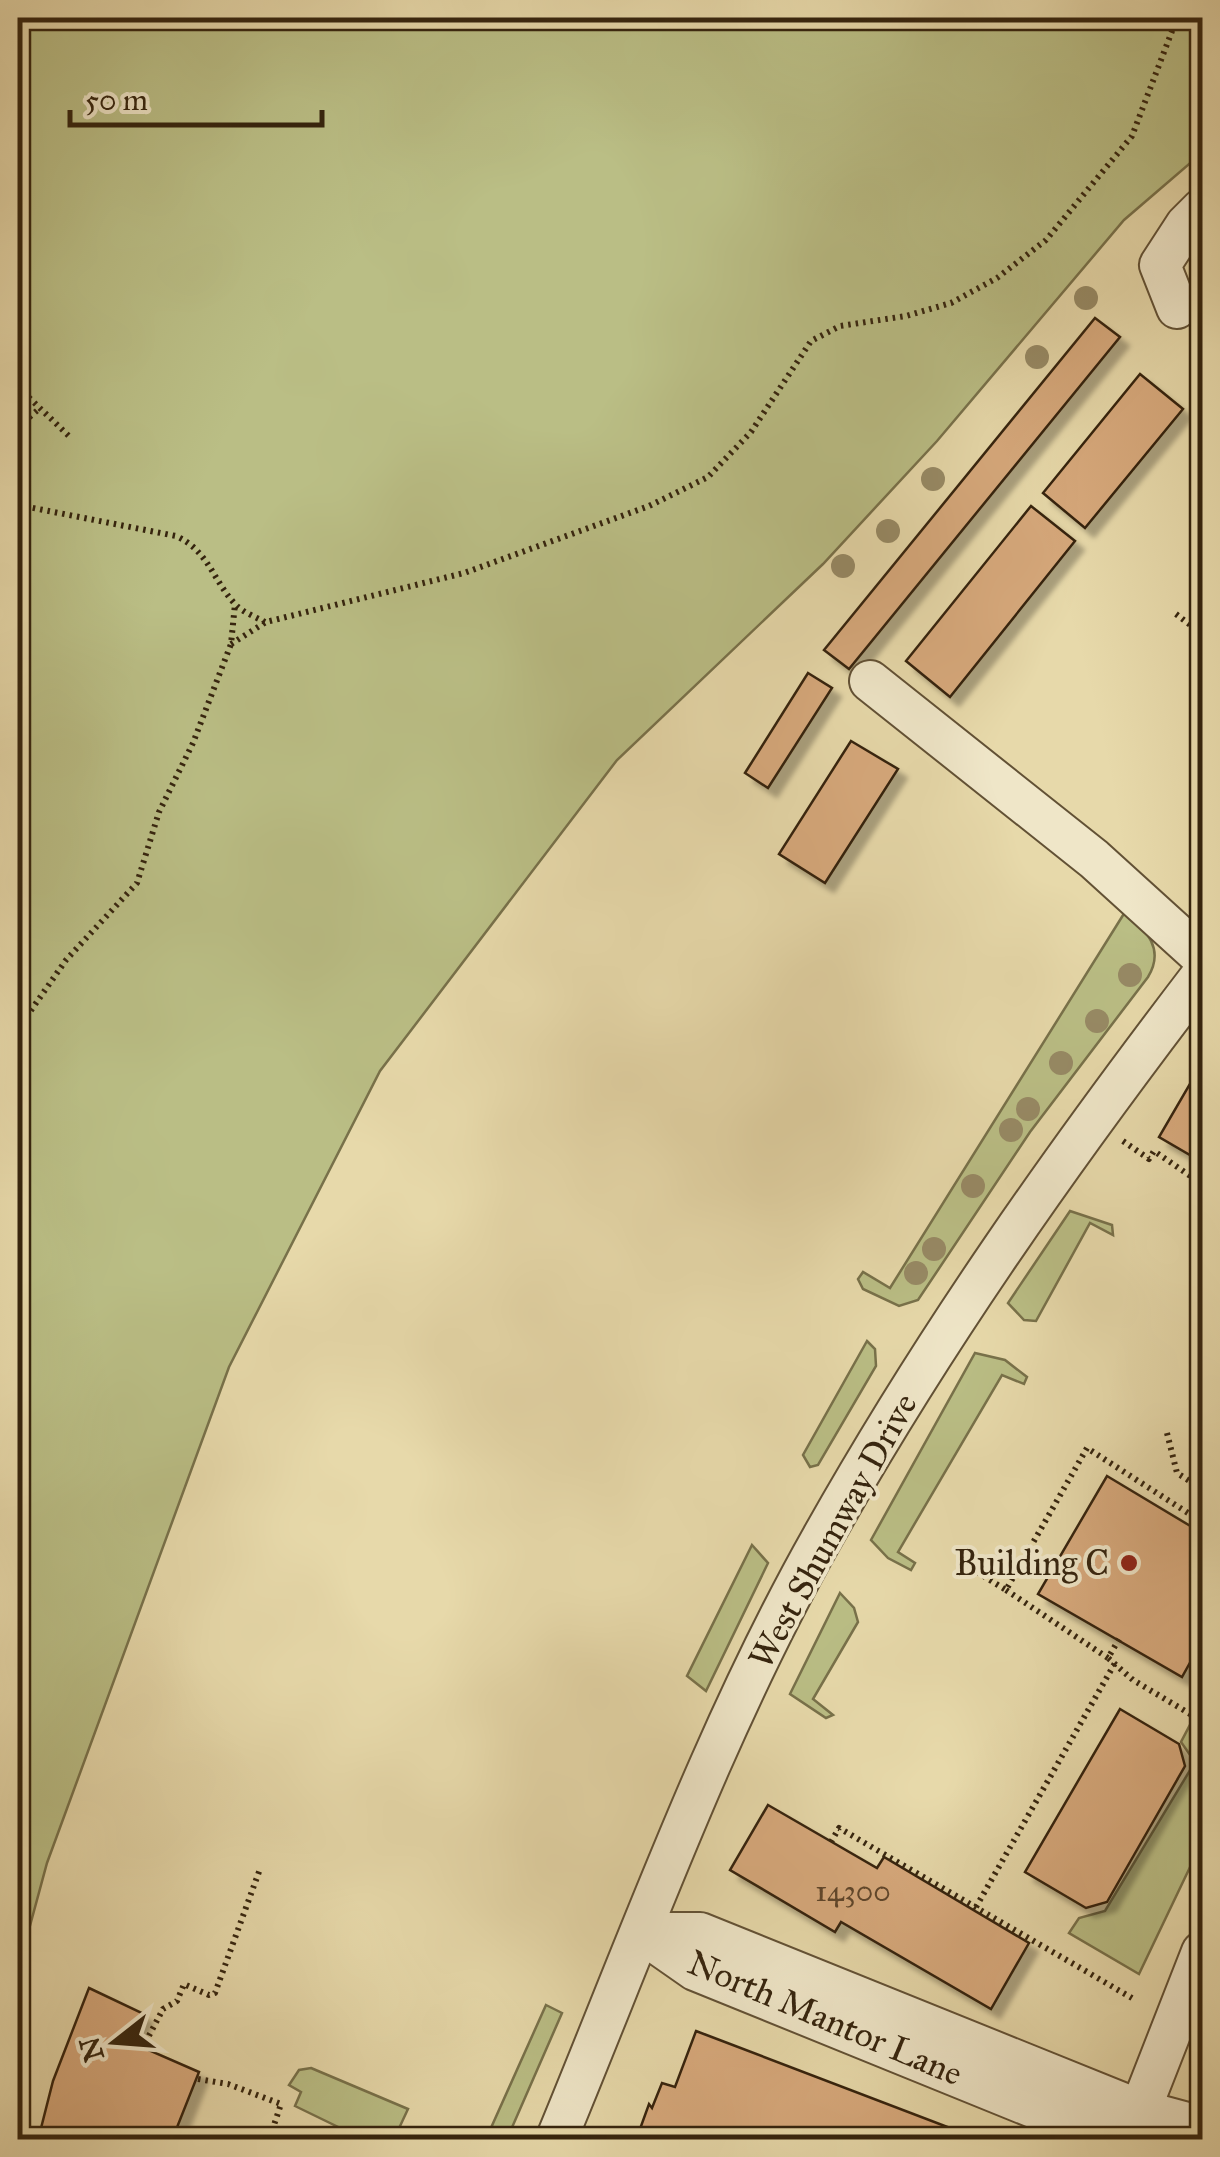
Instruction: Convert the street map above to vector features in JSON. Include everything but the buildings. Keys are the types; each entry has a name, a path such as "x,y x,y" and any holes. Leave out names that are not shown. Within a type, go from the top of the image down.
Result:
{"street":[{"path":"1176,308 1160,265 1186,224 1202,209"},
{"path":"870,681 1094,859 1202,957"},
{"name":"West Shumway Drive","path":"556,2140 737,1710 820,1540 960,1305 1059,1162 1202,975"},
{"name":"North Mantor Lane","path":"642,1933 700,1933 1127,2130 1202,2128"},
{"path":"1127,2130 1202,1952"}],"path":[{"path":"230,644 266,622 464,573 649,506 708,477 751,432 812,342 840,326 906,316 951,303 997,278 1046,240 1132,136 1177,18"},
{"path":"18,387 72,438"},
{"path":"18,426 40,408"},
{"path":"18,505 190,542 212,565 236,604 266,622"},
{"path":"18,1029 66,960 138,882 159,812 194,743 230,644 236,604"},
{"path":"1176,614 1202,634"},
{"path":"1124,1141 1149,1160 1154,1151 1202,1184"},
{"path":"1167,1433 1177,1473 1202,1489"},
{"path":"1006,1590 1088,1448 1202,1522"},
{"path":"977,1572 1112,1660 1133,1680 1202,1721"},
{"path":"976,1907 1120,1639"},
{"path":"832,1842 839,1828 1132,1998"},
{"path":"142,2048 163,2009 177,2001 184,1984 209,1995 216,1993 260,1869"},
{"path":"198,2079 228,2084 281,2104 269,2140"}],"green space":[{"path":"18,18 1202,18 1202,153 1124,220 937,441 823,564 617,760 380,1071 229,1367 47,1863 18,1970"},
{"path":"1125,912 1140,926 1154,949 1148,977 1030,1132 918,1300 899,1306 863,1289 858,1279 863,1272 890,1288"},
{"path":"1070,1211 1112,1225 1113,1235 1090,1223 1036,1321 1024,1320 1008,1303"},
{"path":"867,1341 875,1349 876,1366 818,1465 810,1467 803,1455"},
{"path":"975,1353 1005,1360 1027,1377 1024,1384 1002,1375 898,1552 915,1563 911,1570 888,1558 871,1540"},
{"path":"752,1545 768,1563 706,1691 687,1676"},
{"path":"840,1593 854,1608 858,1622 813,1699 833,1715 826,1718 790,1694"},
{"path":"1192,1721 1202,1726 1202,1842 1139,1974 1069,1933 1079,1918 1105,1911 1195,1762 1181,1742"},
{"path":"546,2005 562,2013 507,2139 486,2139"},
{"path":"311,2068 408,2109 394,2139 363,2139 295,2106 301,2092 289,2085 299,2070"}],"place":[{"name":"Building C","path":"1129,1563"}]}
